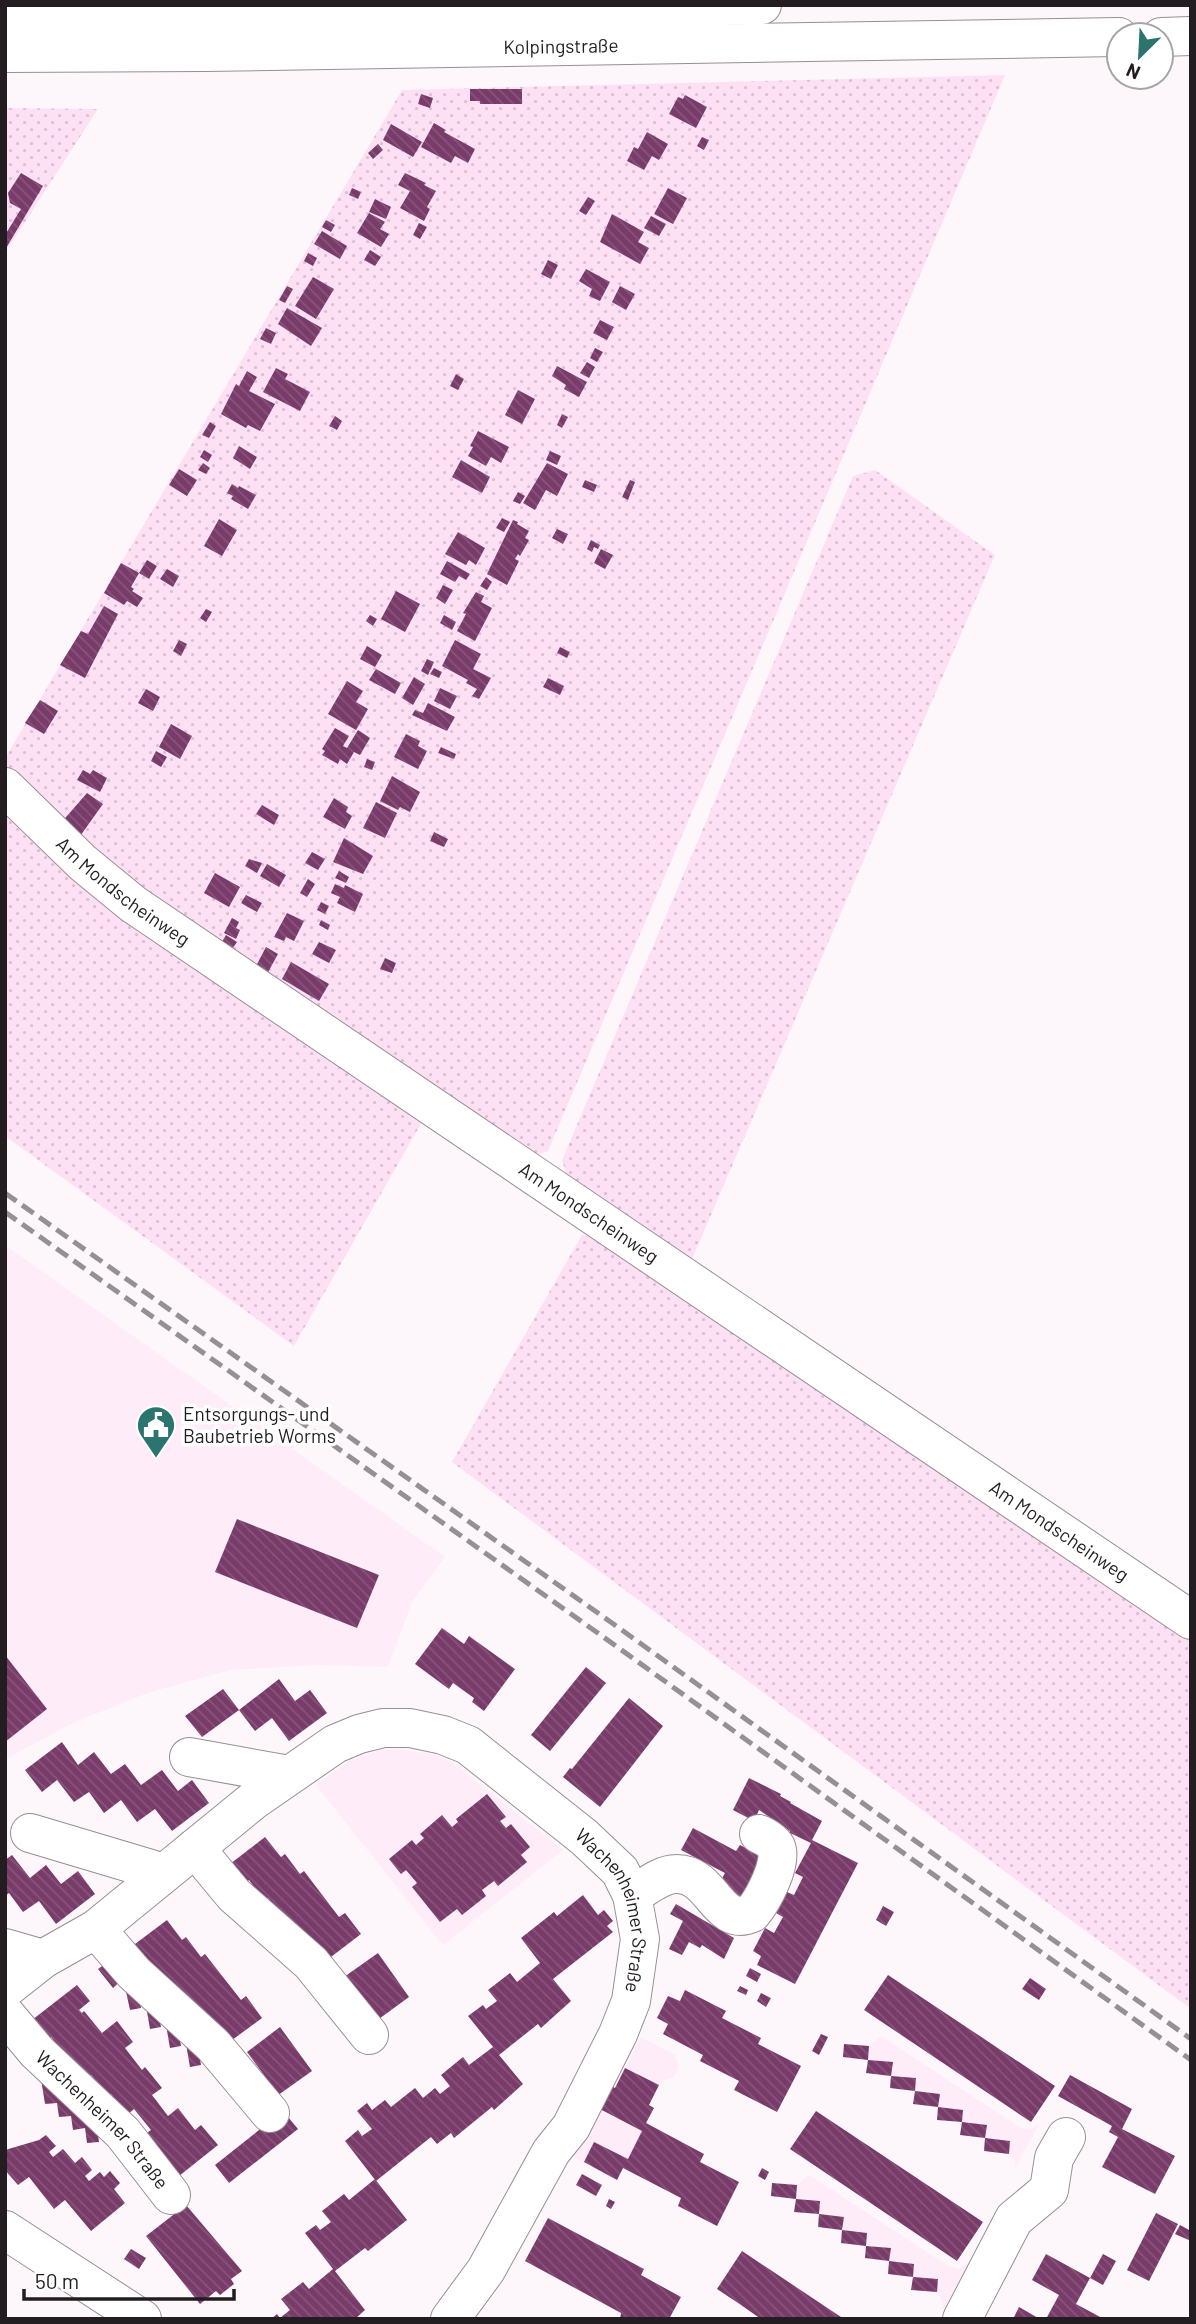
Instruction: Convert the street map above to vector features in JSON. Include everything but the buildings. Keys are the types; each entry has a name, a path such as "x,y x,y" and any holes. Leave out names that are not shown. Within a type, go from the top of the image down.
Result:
{"street":[{"name":"Kolpingstraße","path":"5,19 246,18 762,5"},
{"name":"Kolpingstraße","path":"5,53 1105,37"},
{"name":"Am Mondscheinweg","path":"5,787 83,863 133,904 1191,1619"},
{"name":"Wachenheimer Straße","path":"5,1989 43,1959 96,1929 254,1800 335,1744 383,1728 410,1728 443,1735 468,1745 584,1838 620,1871 632,1895 640,1940 635,1984 626,2017 570,2127 551,2152 486,2270 450,2319"},
{"path":"189,1757 289,1776"},
{"path":"30,1833 164,1873"},
{"path":"632,1895 675,1874 701,1882 718,1905 731,1913 745,1916 752,1913 778,1864 776,1848 759,1834"},
{"path":"195,1848 234,1895 311,1963 369,2035"},
{"path":"96,1929 134,1973 214,2045 270,2113"},
{"path":"5,1948 43,1959"},
{"name":"Wachenheimer Straße","path":"5,2014 37,2052 122,2133 171,2195"},
{"path":"962,2319 1014,2219 1049,2190 1054,2158 1066,2137"},
{"path":"5,2230 142,2319"}],"shaded area":[{"path":"1005,75 548,1151 528,1158 136,892 5,774 5,758 402,90"},
{"path":"5,108 98,109 5,253"},
{"path":"875,470 995,555 689,1266 570,1186 562,1160 853,476"},
{"path":"5,805 426,1115 294,1346 5,1136"},
{"path":"582,1235 609,1238 1191,1632 1191,2009 452,1462"},
{"name":"Entsorgungs- und Baubetrieb Worms","path":"5,1245 445,1557 412,1602 388,1667 316,1665 231,1670 150,1692 75,1722 5,1759"},
{"path":"400,1749 436,1755 453,1763 563,1850 443,1945 316,1785 347,1762 382,1750"},
{"path":"881,2036 1021,2128 1031,2129 1040,2123 1015,2168 1015,2160 1009,2154 1010,2141 985,2138 986,2125 962,2122 963,2110 938,2107 939,2094 915,2091 916,2078 891,2076 892,2062 868,2060 869,2046"},
{"path":"641,2037 675,2055 679,2067 674,2077 662,2081 659,2085 625,2068"},
{"path":"593,2106 642,2131 628,2159 594,2142 584,2162 568,2154"},
{"path":"809,2175 950,2267 959,2269 968,2263 942,2312 943,2302 937,2292 938,2279 913,2277 914,2264 889,2261 890,2248 866,2246 867,2233 842,2230 844,2217 819,2214 820,2201 796,2199 797,2185"}],"railway":[{"path":"5,1193 612,1623 1191,2039"},
{"path":"5,1212 602,1636 1191,2060"}],"place":[{"name":"Entsorgungs- und Baubetrieb Worms","path":"156,1459"}]}
